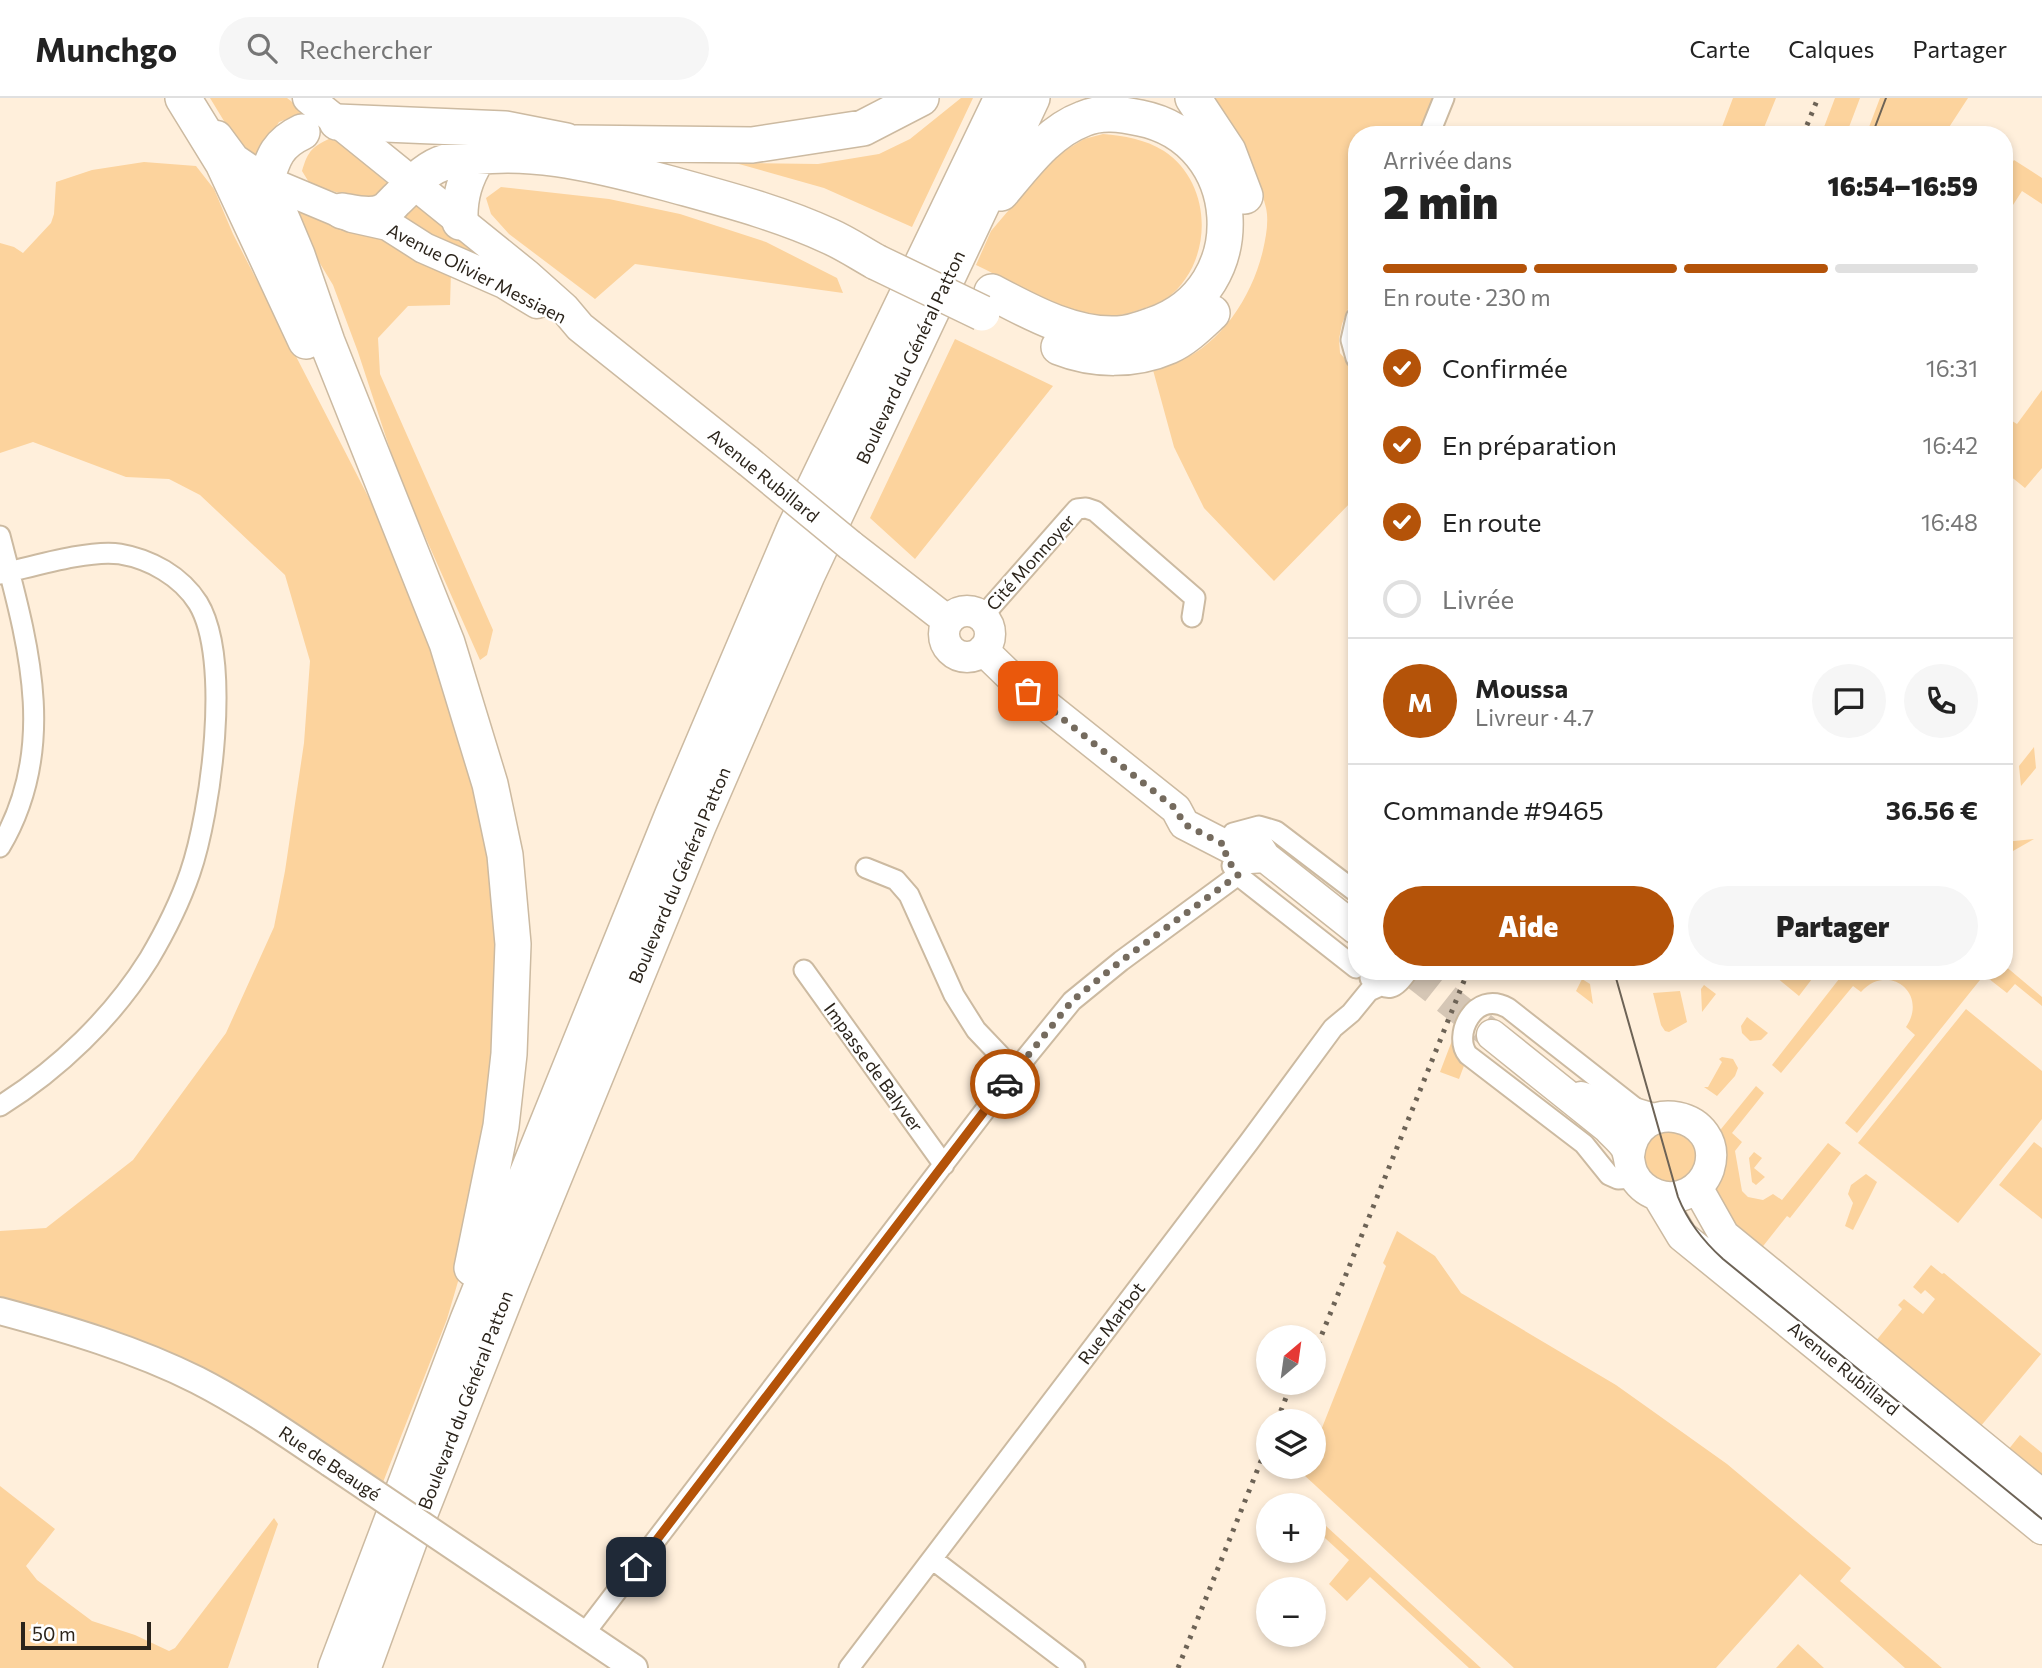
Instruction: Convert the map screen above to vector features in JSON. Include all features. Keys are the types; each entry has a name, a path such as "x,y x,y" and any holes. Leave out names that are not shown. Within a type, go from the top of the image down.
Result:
{"highway":[{"path":"183,98 223,163 447,643"},
{"path":"576,142 752,145 863,128 921,98"},
{"name":"Boulevard du Général Patton","path":"336,1668 468,1320 673,814 794,530 1002,98"},
{"name":"Boulevard du Général Patton","path":"363,1668 411,1536 512,1280 698,826 807,575 1032,98"},
{"path":"987,302 1028,335 1073,353 1111,358 1146,354 1171,345 1196,328 1217,307 1242,260 1248,234 1249,210 1242,184 1228,151 1193,98"},
{"path":"337,122 505,129 666,160 822,212 881,251 987,302 1082,330 1116,334 1157,324 1181,314 1215,274 1224,247 1226,221 1223,196 1213,172 1181,134 1155,121 1105,114 1082,119 1054,136 1029,159 969,231"},
{"path":"302,132 280,145 274,155 297,255 327,342 447,643 495,807 505,855 513,944 508,1066 501,1126 470,1278 468,1320"},
{"path":"342,211 363,214 384,211 433,167 489,155 533,157 597,164 778,216 829,236 881,251"},
{"path":"460,222 459,207 463,187 478,157"}],"main road":[{"name":"Avenue Olivier Messiaen","path":"190,98 234,159 279,186 363,221 388,225 424,248 504,283 580,327"},
{"name":"Avenue Olivier Messiaen","path":"308,98 557,302 580,327"},
{"path":"302,132 337,122"},
{"name":"Avenue Rubillard","path":"580,327 896,583 948,621"},
{"path":"968,611 982,617 989,629 988,644 970,657 956,654 944,635 948,621 954,615 968,611"},
{"path":"983,650 1013,679 1176,809 1188,808 1229,839 1258,846 1265,857 1348,923"},
{"name":"Avenue Rubillard","path":"1492,1035 1608,1128 1625,1146 1632,1167 1645,1189 1658,1196 1682,1236 2042,1529"},
{"name":"Avenue Rubillard","path":"1553,1083 1586,1099 1650,1118 1679,1117 1691,1122 1705,1136 1710,1147 1711,1160 1707,1173 1697,1187 1724,1236 2042,1495"},
{"path":"1632,1167 1631,1143 1650,1118"},
{"path":"1658,1196 1678,1197 1697,1187"}],"street":[{"path":"1433,126 1444,98"},
{"name":"Cité Monnoyer","path":"982,617 1077,509 1086,508 1095,512 1195,598 1192,617"},
{"path":"0,536 5,573 29,653 35,719 30,764 22,797 12,827 0,847"},
{"path":"0,1106 26,1090 84,1040 119,1001 149,959 191,872 210,785 216,710 213,661 203,614 189,591 170,574 145,561 116,553 84,556 5,573"},
{"path":"1348,886 1276,831 1259,826 1229,839 1226,857 1238,875 1348,962"},
{"path":"866,868 896,880 909,895 954,995 976,1030 1015,1072"},
{"path":"584,1633 1072,1001 1121,961 1238,875"},
{"name":"Impasse de Balyver","path":"804,970 944,1165"},
{"path":"1372,980 1380,986 1394,987 1400,980"},
{"name":"Rue Marbot","path":"849,1668 1333,1028 1351,1013 1369,991 1380,986"},
{"name":"Avenue Rubillard","path":"1632,1167 1618,1179 1609,1175 1584,1144 1468,1055 1462,1040 1473,1012 1490,1002 1508,1008 1650,1118"},
{"name":"Rue de Beaugé","path":"0,1311 101,1340 194,1379 238,1402 634,1668"},
{"path":"932,1559 1076,1668"}],"shaded area":[{"path":"210,98 287,98 305,112 279,122 259,155 251,158 241,149"},
{"path":"961,98 973,98 912,227 824,188 721,159 753,163 818,164 879,154 910,139"},
{"path":"1213,98 1434,98 1423,126 1348,126 1348,309 1339,339 1340,353 1348,362 1348,505 1274,581 1204,508 1174,447 1153,370 1195,353 1209,343 1233,316 1252,284 1264,245 1267,213 1257,178 1237,137"},
{"path":"1733,98 1776,98 1765,126 1722,126"},
{"path":"1835,98 1860,98 1849,126 1824,126"},
{"path":"1880,98 1968,98 1950,126 1869,126"},
{"path":"1103,134 1134,139 1157,147 1180,165 1192,183 1202,224 1200,245 1193,266 1182,284 1166,299 1157,303 1126,314 1110,316 1058,304 976,265 991,231 1041,172 1061,153 1084,139"},
{"path":"333,137 393,188 373,198 352,197 310,184 302,171 309,153"},
{"path":"144,162 196,166 214,189 233,234 390,539 464,741 493,858 500,1013 467,1251 447,1319 378,1495 238,1402 0,1311 0,1231 46,1228 133,1160 226,1033 274,927 304,743 310,661 285,575 200,495 169,479 126,477 33,442 0,453 0,243 23,253 51,223 56,182 92,170"},
{"path":"2013,162 2042,178 2042,204 2022,191 2013,205"},
{"path":"501,187 609,199 680,214 766,242 837,278 843,293 635,264 595,299 509,234 491,214 486,198"},
{"path":"280,197 383,231 451,271 450,305 408,306 378,338 380,374 493,630 487,655 480,660 400,480 333,285"},
{"path":"414,203 502,272 398,218"},
{"path":"955,339 1053,386 915,559 870,518"},
{"path":"2042,390 2042,468 2025,488 2013,478 2013,422 2017,424"},
{"path":"2034,747 2036,768 2021,786 2019,766"},
{"path":"2034,839 2013,851 2013,841"},
{"path":"2013,973 2042,997 2042,1006 2015,984 2007,993 1990,980 2013,980"},
{"path":"1582,980 1590,984 1593,1004 1576,991"},
{"path":"1779,980 1811,980 1799,996"},
{"path":"1838,980 1883,980 1872,983 1861,992 1853,986 1781,1073 1772,1065"},
{"path":"1883,980 1980,980 1857,1133 1845,1123 1915,1035 1906,1027 1912,1015 1909,993 1902,985"},
{"path":"1704,985 1716,994 1702,1012 1701,989"},
{"path":"1680,991 1687,1022 1669,1032 1665,1031 1653,993"},
{"path":"1966,1009 2042,1071 2042,1119 1958,1223 1858,1143"},
{"path":"1747,1017 1768,1033 1761,1040 1750,1041 1742,1033 1741,1026"},
{"path":"1453,1038 1454,1050 1465,1063 1459,1079 1440,1072"},
{"path":"1719,1059 1733,1059 1738,1068 1735,1076 1717,1096 1704,1087 1708,1087 1722,1062"},
{"path":"1756,1086 1764,1093 1732,1133 1742,1142 1735,1151 1742,1191 1748,1197 1763,1200 1773,1194 1782,1200 1828,1143 1841,1153 1790,1218 1787,1216 1760,1250 1735,1228 1714,1184 1717,1134"},
{"path":"1670,1130 1689,1138 1697,1157 1689,1176 1670,1184 1651,1176 1643,1157 1651,1138"},
{"path":"2034,1142 2042,1148 2042,1219 1999,1185"},
{"path":"1754,1152 1762,1158 1754,1168 1765,1177 1756,1185 1752,1182 1749,1158"},
{"path":"1866,1174 1877,1182 1853,1230 1845,1226 1853,1203 1848,1194 1851,1185"},
{"path":"1397,1231 1435,1256 1461,1293 1616,1385 1727,1464 1851,1568 1840,1581 1942,1668 1905,1668 1800,1574 1716,1668 1514,1668 1308,1479 1326,1479 1326,1418 1386,1266 1383,1263"},
{"path":"1931,1265 2041,1354 1980,1427 1875,1342 1902,1309 1898,1305 1904,1299 1923,1314 1935,1299 1925,1290 1921,1294 1913,1287"},
{"path":"2020,1435 2042,1453 2042,1477 2008,1450"},
{"path":"0,1486 55,1529 26,1566 37,1580 92,1621 135,1635 169,1651 175,1648 274,1518 278,1524 228,1668 0,1668"},
{"path":"1326,1526 1481,1668 1469,1668 1370,1577 1347,1601 1329,1584 1349,1560 1326,1539"},
{"path":"1798,1644 1824,1668 1776,1668"}],"tunnel":[{"path":"1422,980 1492,1035"}],"tram line":[{"path":"1875,126 1886,98"},
{"path":"1617,980 1678,1197 1697,1231 1723,1259 2042,1519"}],"railway":[{"path":"1807,126 1818,98"},
{"path":"1326,1325 1464,980"},
{"path":"1282,1409 1287,1395"},
{"path":"1178,1668 1256,1473"}],"way so far":[{"path":"1005,1084 1072,1001 1121,961 1238,875 1226,857 1225,845 1184,824 1176,809 1028,691"}],"route":[{"path":"636,1567 1005,1084"}]}
